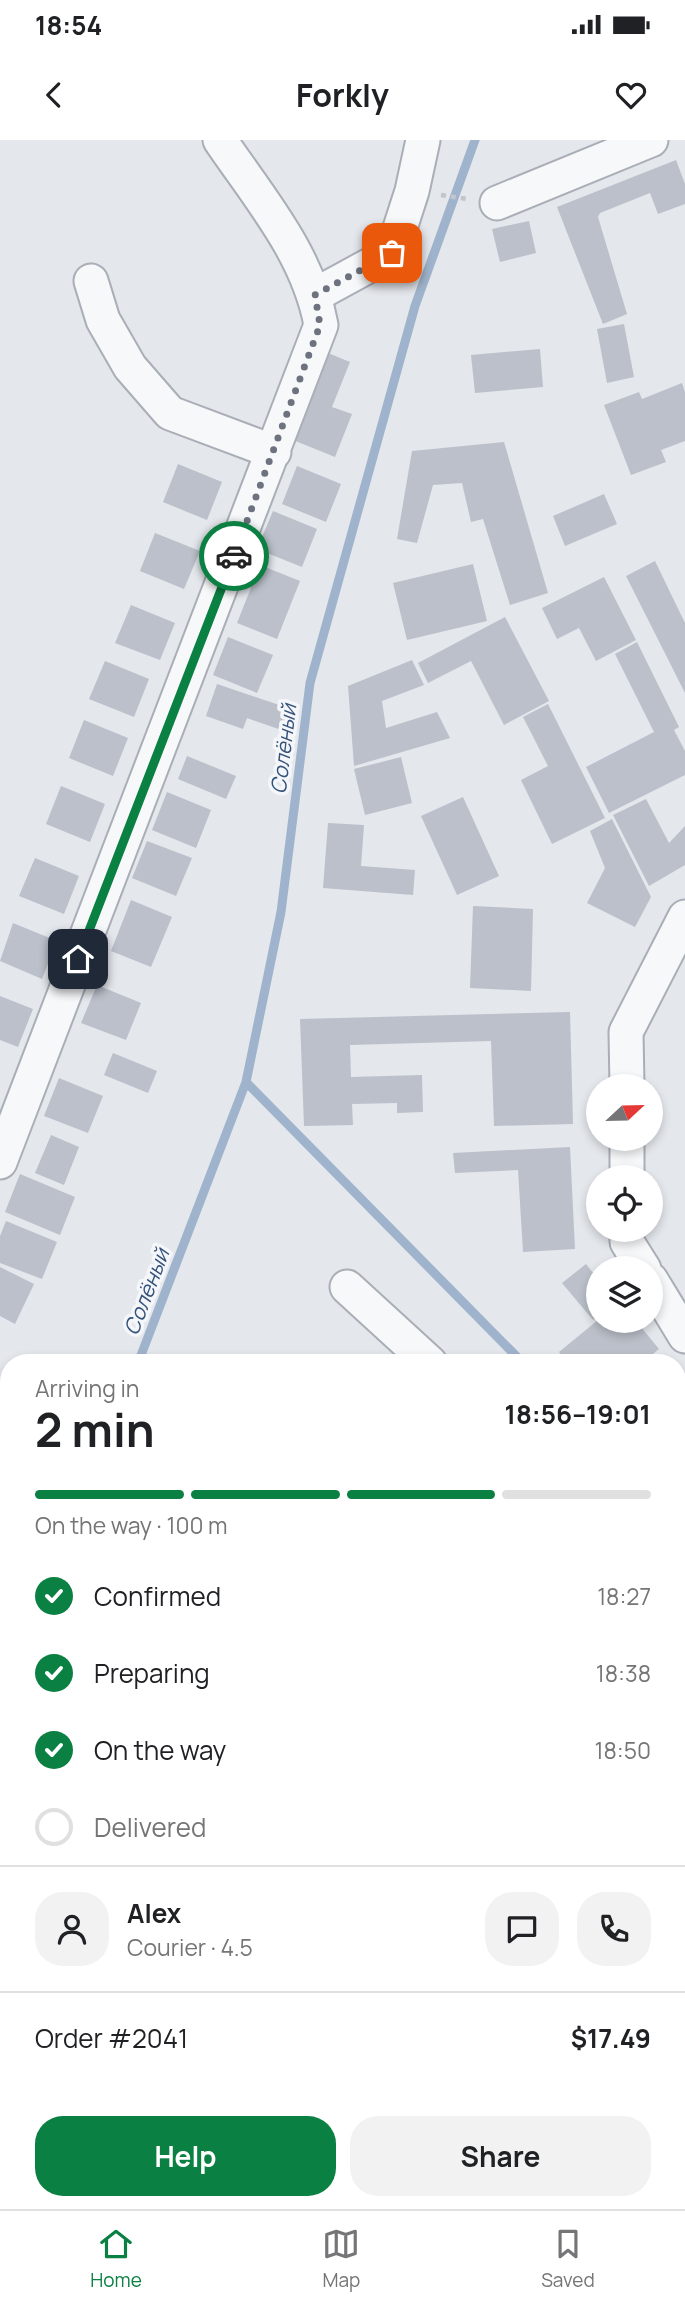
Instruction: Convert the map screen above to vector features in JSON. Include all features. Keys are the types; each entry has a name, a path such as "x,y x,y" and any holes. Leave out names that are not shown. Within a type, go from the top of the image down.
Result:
{"street":[{"path":"0,1162 274,452 320,325 315,295 299,256 220,140"},
{"path":"315,295 392,253 412,191 423,140"},
{"path":"497,203 651,140"},
{"path":"92,281 103,320 130,367 170,413 274,452"},
{"path":"626,1074 626,1032 685,917"},
{"path":"347,1287 420,1354"},
{"path":"663,1300 685,1336"}],"path":[{"path":"412,191 497,203"}],"building":[{"path":"676,160 685,184 685,204 658,214 650,193 600,213 598,217 627,314 603,324 557,207"},
{"path":"529,221 536,253 500,262 492,229"},
{"path":"624,324 634,377 607,383 597,329"},
{"path":"540,349 543,387 475,393 471,355"},
{"path":"328,353 350,362 332,407 352,414 335,457 293,440"},
{"path":"682,383 685,392 685,441 661,450 666,462 631,475 604,405 639,392 642,399"},
{"path":"504,442 548,593 510,605 483,519 471,522 462,483 433,485 417,543 397,539 412,451"},
{"path":"178,464 222,482 207,520 163,502"},
{"path":"297,466 341,484 326,522 282,504"},
{"path":"604,494 617,524 565,546 553,516"},
{"path":"273,511 317,529 302,567 257,549"},
{"path":"155,533 200,551 184,589 140,571"},
{"path":"655,561 685,623 685,693 626,576"},
{"path":"473,564 487,621 407,640 393,583"},
{"path":"260,565 300,581 277,639 237,623"},
{"path":"604,577 636,640 596,661 579,628 557,639 542,608"},
{"path":"131,605 175,623 160,660 115,643"},
{"path":"505,617 549,701 504,725 471,661 428,683 418,663"},
{"path":"228,637 273,655 257,693 213,675"},
{"path":"637,642 679,727 674,730 685,751 685,775 609,813 586,767 654,732 615,654"},
{"path":"412,660 424,685 382,701 386,728 437,712 450,738 354,766 348,686"},
{"path":"105,661 149,679 134,717 89,699"},
{"path":"217,684 294,710 287,732 247,718 243,729 206,716"},
{"path":"548,704 605,818 552,844 521,780 548,766 523,717"},
{"path":"84,720 128,738 113,776 69,758"},
{"path":"187,756 236,776 226,799 178,779"},
{"path":"401,757 412,803 365,815 354,769"},
{"path":"61,786 105,804 90,842 46,824"},
{"path":"167,792 211,810 196,848 152,830"},
{"path":"463,797 499,876 457,895 421,816"},
{"path":"646,799 669,843 685,826 685,865 649,886 613,815"},
{"path":"612,819 651,897 635,927 587,903 605,868 590,831"},
{"path":"328,823 364,825 361,866 415,870 413,895 323,888"},
{"path":"147,841 192,858 176,896 132,878"},
{"path":"35,858 79,876 64,914 19,896"},
{"path":"131,900 172,917 151,967 111,951"},
{"path":"473,906 533,909 531,991 470,988"},
{"path":"13,923 57,941 42,979 0,961"},
{"path":"97,985 141,1003 126,1040 81,1023"},
{"path":"0,996 33,1009 18,1047 0,1040"},
{"path":"570,1012 573,1124 494,1126 491,1041 350,1045 351,1077 422,1075 423,1112 397,1113 397,1103 352,1104 353,1125 304,1126 300,1019"},
{"path":"113,1053 157,1071 148,1093 104,1075"},
{"path":"59,1078 103,1096 88,1133 44,1116"},
{"path":"51,1135 79,1147 64,1185 35,1173"},
{"path":"570,1147 575,1249 523,1252 518,1170 455,1173 453,1153"},
{"path":"20,1174 75,1197 60,1235 5,1212"},
{"path":"6,1221 57,1242 42,1279 0,1263 0,1236"},
{"path":"586,1264 586,1312 562,1283"},
{"path":"0,1267 34,1284 15,1324 0,1316"},
{"path":"586,1330 586,1333 646,1333 659,1349 653,1354 559,1352"}],"waterway":[{"name":"Солёный","path":"141,1354 246,1082 281,912 310,683 415,306 475,140"},
{"path":"246,1082 514,1354"}],"way so far":[{"path":"234,556 304,374 320,325 315,295 392,253"}],"route":[{"path":"78,959 234,556"}]}
